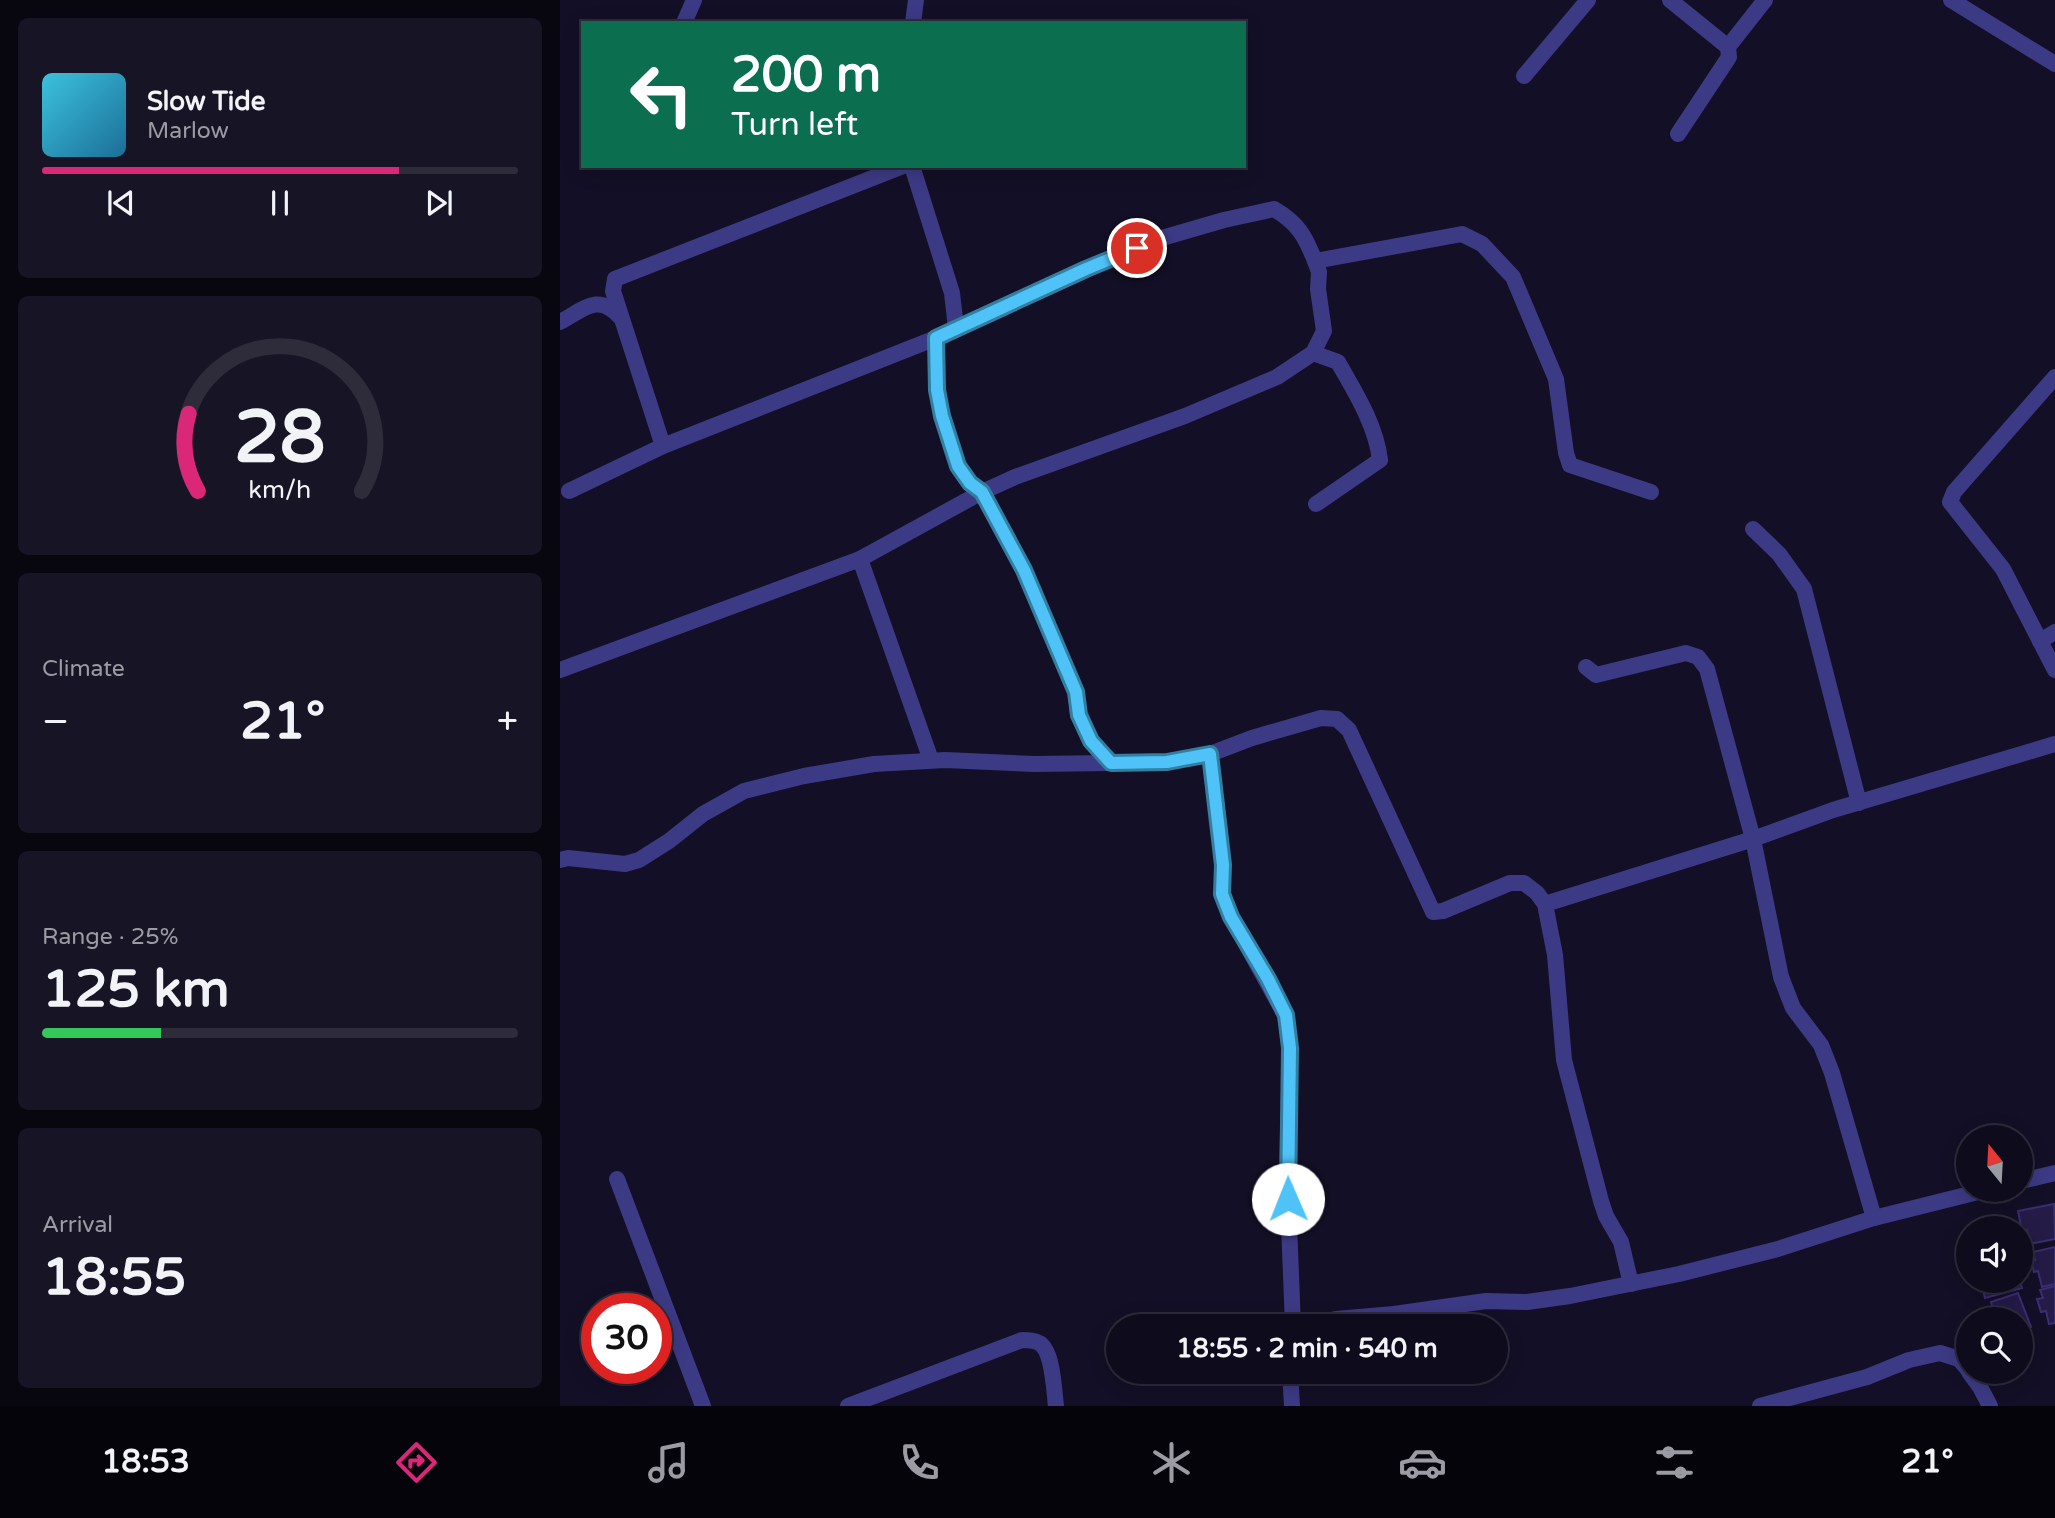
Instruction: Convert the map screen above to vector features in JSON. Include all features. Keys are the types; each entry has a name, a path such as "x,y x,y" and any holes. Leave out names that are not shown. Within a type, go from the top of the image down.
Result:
{"street":[{"path":"685,21 694,0"},
{"path":"913,21 916,0"},
{"path":"1524,76 1588,0"},
{"path":"1670,0 1728,47"},
{"path":"1678,134 1729,57 1728,47 1765,0"},
{"path":"1955,1 2055,64"},
{"path":"663,446 612,291 615,279 898,168"},
{"path":"913,168 952,293 956,328"},
{"path":"569,491 663,446 936,338 1086,269 1162,239 1224,220 1274,209 1292,220 1306,239 1319,272 1318,289 1324,331 1362,405 1379,449 1380,460 1317,504"},
{"path":"1315,261 1462,234 1482,244 1513,277 1556,379 1570,465 1651,492"},
{"path":"560,322 581,309 597,304 611,307 622,319"},
{"path":"560,670 859,559 1015,477 1185,416 1277,377 1314,353 1324,331"},
{"path":"936,338 937,390 942,416 958,466 970,483 982,492 1024,570 1076,692 1079,715 1091,741 1111,763"},
{"path":"1314,353 1338,362"},
{"path":"2055,377 1954,492 1950,502 2003,569 2055,670"},
{"path":"1753,529 1779,554 1804,589 1858,803"},
{"path":"859,559 931,760"},
{"path":"2040,641 2055,632"},
{"path":"1586,667 1596,675 1686,653 1698,657 1707,669 1752,839 1781,977 1793,1008 1821,1045 1832,1073 1874,1218"},
{"path":"560,860 568,858 625,864 669,841 703,814 744,791 804,776 874,764 931,760 1034,764 1167,762 1210,754 1252,738 1321,718 1337,719 1349,730 1433,912 1443,911 1510,883 1524,883 1537,893 1545,904 1555,956 1564,1060 1601,1201 1621,1242 1631,1284"},
{"path":"1545,904 1752,839 1833,810 2055,744"},
{"path":"1210,754 1223,865 1222,894 1231,917 1286,1015 1290,1048 1287,1173 1293,1314"},
{"path":"2034,1178 2055,1173"},
{"path":"617,1179 703,1406"},
{"path":"1394,1314 1486,1301 1527,1301 1570,1296 1631,1284 1778,1249 1874,1218 1956,1198"},
{"path":"848,1406 1022,1340 1037,1341 1045,1348 1050,1361 1056,1406"},
{"path":"1760,1406 1856,1380 1909,1360 1940,1353 1956,1358"},
{"path":"1291,1384 1292,1406"},
{"path":"1978,1384 1990,1406"}],"building":[{"path":"2054,1204 2055,1239 2033,1243 2033,1216 2019,1216 2018,1211"},
{"path":"2055,1247 2055,1284 2042,1287 2038,1271 2034,1272 2033,1268 2033,1252"},
{"path":"2055,1286 2055,1323 2049,1324 2046,1311 2041,1312 2037,1299 2043,1298 2040,1290"},
{"path":"1984,1293 2004,1293 1985,1298"},
{"path":"2018,1293 2023,1307 1992,1307 1991,1302"}],"route":[{"path":"1137,248 936,338 937,390 942,416 958,466 970,483 982,492 1024,570 1076,692 1079,715 1091,741 1111,763 1167,762 1210,754 1223,865 1222,894 1231,917 1286,1015 1290,1048 1288,1199"}]}
